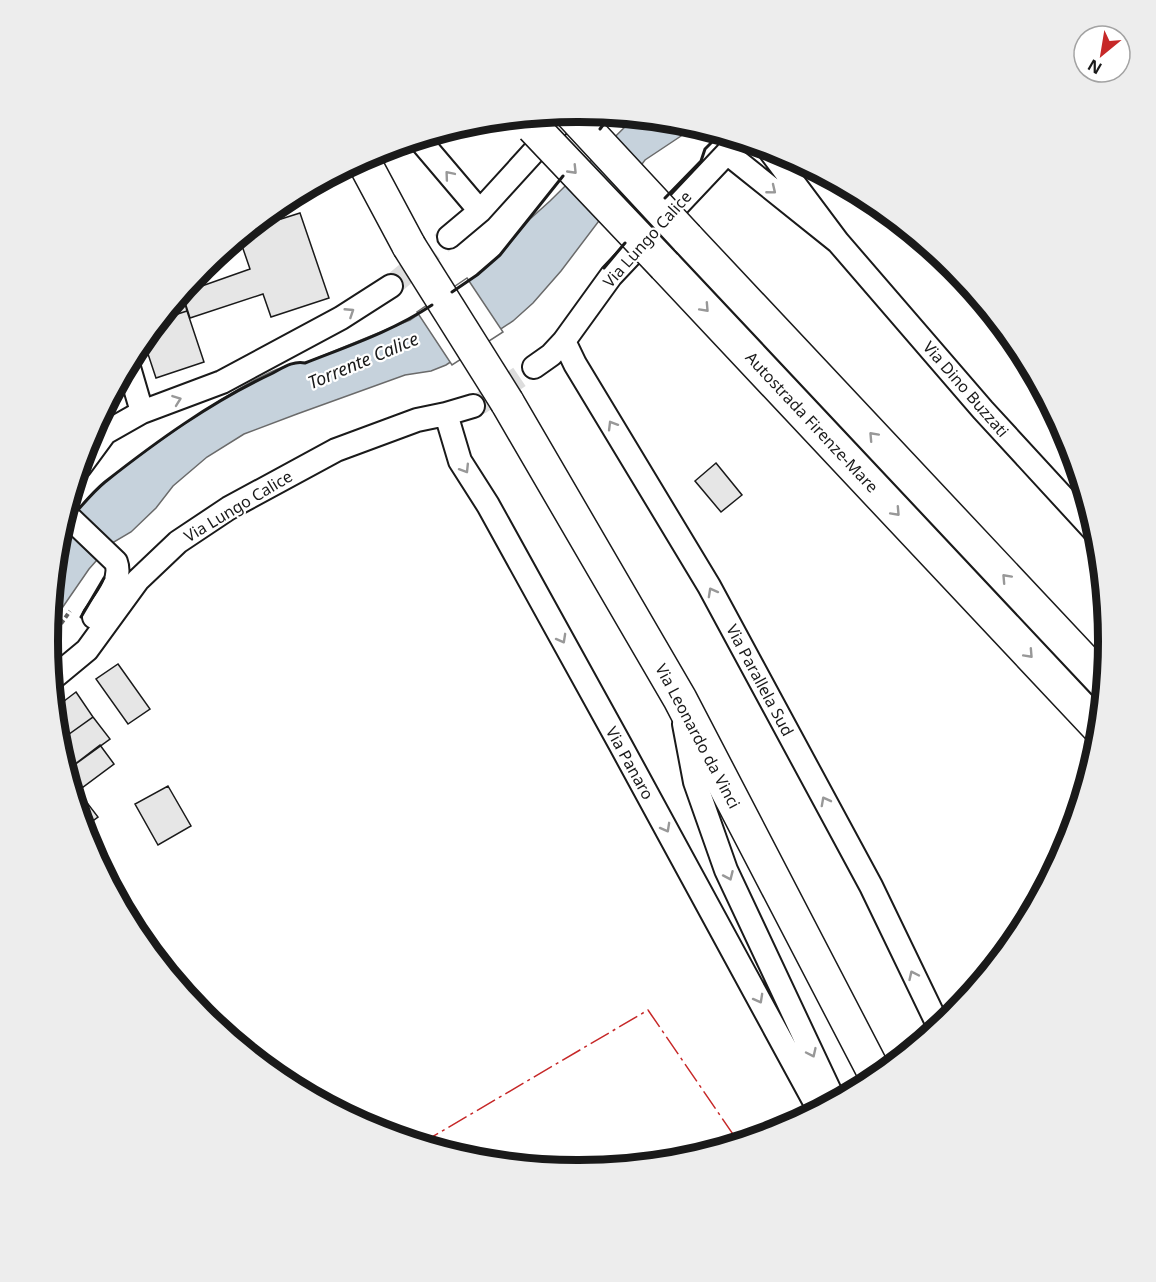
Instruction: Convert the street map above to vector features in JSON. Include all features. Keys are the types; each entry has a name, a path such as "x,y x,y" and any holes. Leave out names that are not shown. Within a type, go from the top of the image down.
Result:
{"main road":[{"path":"579,122 1096,674"},
{"name":"Autostrada Firenze-Mare","path":"530,124 1091,720"},
{"path":"367,167 408,244"},
{"path":"351,174 408,244"},
{"name":"Via Leonardo da Vinci","path":"408,244 507,402 680,699 872,1069"}],"street":[{"path":"449,237 480,211 560,123"},
{"path":"424,145 480,211"},
{"name":"Via Dino Buzzati","path":"732,146 838,242"},
{"name":"Via Lungo Calice","path":"534,367 551,356 564,342 610,276 732,146"},
{"name":"Via Dino Buzzati","path":"778,161 838,242 983,410 1083,519"},
{"path":"106,425 222,382 341,318 391,286"},
{"name":"Via Parallela Sud","path":"564,342 720,607 871,886 934,1019"},
{"path":"131,376 142,412"},
{"name":"Via Lungo Calice","path":"60,672 87,650 138,580 178,542 229,508 336,450 417,420 473,406"},
{"name":"Via Panaro","path":"446,414 460,461 488,505 815,1103"},
{"path":"60,669 116,581 118,567 116,562 73,519"},
{"path":"680,699 695,782 726,870 831,1094"}],"water":[{"name":"Torrente Calice","path":"628,124 684,132 645,160 561,271 533,303 513,321 446,365 431,371 405,375 244,434 207,457 173,486 156,508 131,532 112,543 89,569 60,611 63,573 74,513 98,488 173,432 235,391 264,375 288,365 305,363 410,320 477,275 500,255 530,219"}],"pier":[{"path":"467,278 503,332 452,365 417,312"}],"building":[{"path":"300,213 329,298 271,317 263,294 190,318 185,301 187,298 197,288 250,269 242,245 280,216 281,219"},
{"path":"184,301 187,311 174,315"},
{"path":"187,311 204,362 156,378 147,351 174,315"},
{"path":"716,463 742,495 721,512 695,481"},
{"path":"118,664 150,709 128,724 96,679"},
{"path":"76,692 93,717 67,736 62,702"},
{"path":"93,717 110,739 74,765 67,736"},
{"path":"100,745 114,764 80,789 74,765"},
{"path":"168,786 191,826 158,845 135,804"},
{"path":"83,797 98,817 91,822"}],"tunnel":[{"path":"391,286 449,237"},
{"path":"473,406 534,367"}],"wall":[{"path":"600,129 605,123"},
{"path":"665,198 701,161 705,149 714,140"},
{"path":"452,292 500,255 563,176"},
{"path":"604,268 625,243"},
{"path":"76,512 101,485 185,423 227,397 287,366 305,363 386,330 432,305"},
{"path":"81,617 104,578"}],"power":[{"path":"429,1139 648,1010 734,1136"}]}
